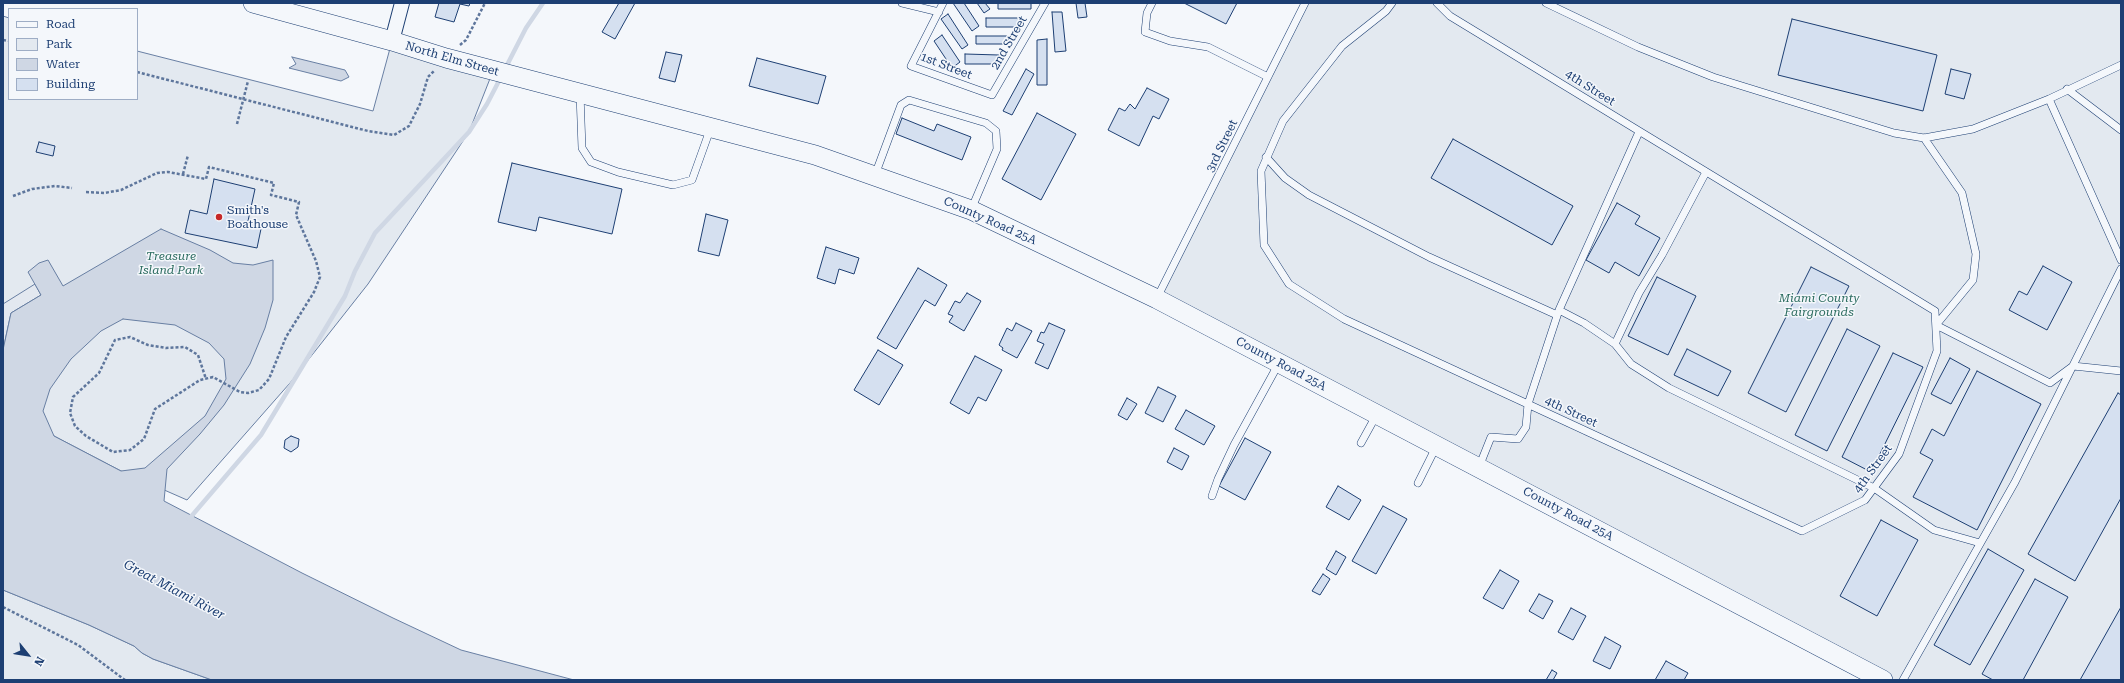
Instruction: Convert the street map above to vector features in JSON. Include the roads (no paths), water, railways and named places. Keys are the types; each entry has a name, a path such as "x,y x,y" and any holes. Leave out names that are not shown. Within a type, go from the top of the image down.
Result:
{"main road":[{"name":"North Elm Street","path":"253,3 392,41 493,71 652,112"},
{"name":"County Road 25A","path":"652,112 815,155 971,210 1157,299 1479,467 1873,678"}],"street":[{"path":"392,41 402,3"}],"lane":[{"path":"902,3 939,12"},
{"name":"1st Street","path":"943,3 911,66 992,95"},
{"name":"2nd Street","path":"992,95 1045,3"},
{"path":"1152,3 1147,13 1145,32 1170,41 1208,47 1268,78"},
{"name":"3rd Street","path":"1157,299 1305,3"},
{"path":"1392,3 1386,11 1342,46 1283,121 1266,157 1285,178 1309,195 1430,257 1584,323 1615,344 1631,364 1669,388 1874,488 1934,530 1980,542"},
{"name":"4th Street","path":"1266,157 1261,171 1264,245 1289,284 1344,319 1802,531 1865,500 1899,454 1938,351 1935,311 1638,132 1450,16 1437,3"},
{"path":"1546,3 1638,47 1712,77 1894,133 1924,138 1973,129 2049,99 2067,89 2121,65"},
{"path":"2067,89 2121,130"},
{"path":"580,94 582,148 591,162 618,172 673,185 692,180 711,127"},
{"path":"2049,99 2121,260"},
{"path":"874,176 901,105 909,100 986,123 996,131 997,149 971,210"},
{"path":"1479,467 1491,437 1518,439 1526,427 1528,404 1558,312 1638,132"},
{"path":"1924,138 1962,193 1976,254 1973,280 1936,325 2050,383 2074,366 2121,371"},
{"path":"1615,344 1639,293 1662,255 1706,172"},
{"path":"1903,680 2015,482 2121,270"},
{"path":"1212,496 1218,479 1234,445 1279,363"},
{"path":"1361,443 1377,414"},
{"path":"1418,483 1437,445"}],"water":[{"path":"292,57 345,70 349,77 341,81 289,68 296,64"},
{"name":"Great Miami River","path":"161,229 210,250 233,263 253,265 273,260 273,300 265,328 250,364 224,405 200,434 167,469 164,501 302,573 461,650 574,680 212,680 153,659 142,653 134,646 89,625 3,590 3,350 11,313 41,295 28,272 39,263 48,260 63,286","holes":["123,319 175,325 209,343 224,359 226,379 205,416 145,468 121,471 54,436 43,411 50,389 71,359 101,331"]}],"waterway":[{"path":"505,69 526,28 543,3"},
{"path":"189,519 261,435 345,296 355,271 375,233 469,132 487,104 501,77"}],"place":[{"name":"Smith's Boathouse","path":"219,217"}],"park label":[{"name":"Treasure Island Park","path":"171,263"},
{"name":"Miami County Fairgrounds","path":"1819,305"}]}
